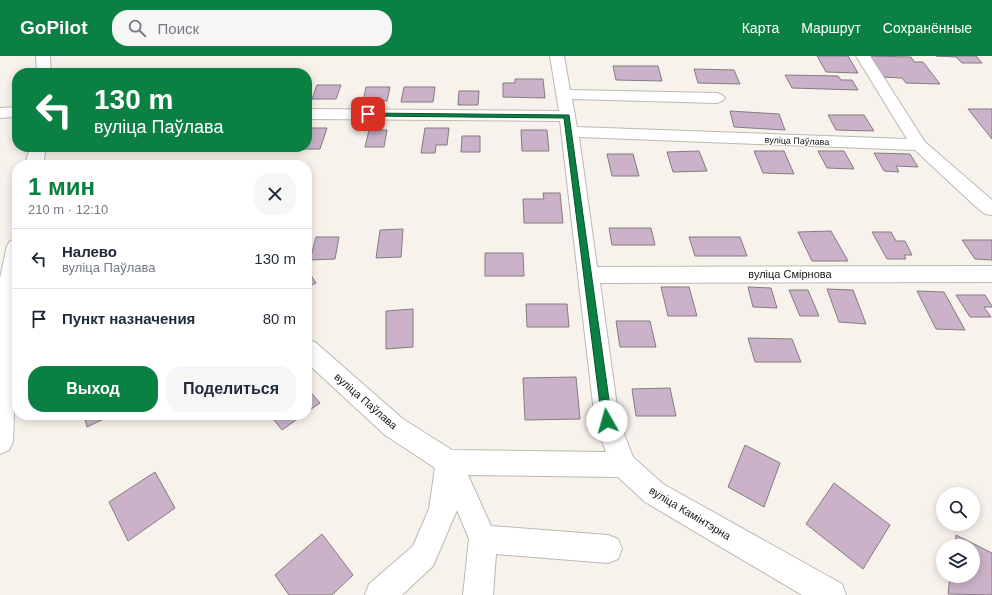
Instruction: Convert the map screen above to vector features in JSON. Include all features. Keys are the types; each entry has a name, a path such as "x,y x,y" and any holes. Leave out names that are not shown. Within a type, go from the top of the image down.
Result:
{"street":[{"path":"43,56 44,68"},
{"name":"вуліца Камінтэрна","path":"556,56 568,124 607,421 623,465 654,493 830,595"},
{"path":"863,56 919,145 982,202 992,209"},
{"path":"563,94 717,98"},
{"path":"0,113 12,112"},
{"name":"вуліца Паўлава","path":"312,114 568,124 919,145"},
{"path":"0,245 12,242"},
{"name":"вуліца Смірнова","path":"588,275 992,274"},
{"path":"0,442 12,300"},
{"name":"вуліца Паўлава","path":"312,353 394,427 449,462"},
{"path":"449,462 623,465"},
{"path":"449,462 483,539 478,595"},
{"path":"380,595 423,556 443,510 449,462"},
{"path":"483,539 608,549"}],"building":[{"path":"817,56 848,56 858,73 826,72"},
{"path":"869,56 911,57 914,62 923,62 940,84 906,83 902,78 882,77"},
{"path":"936,56 976,56 982,63 962,63 956,57"},
{"path":"613,66 658,66 662,81 616,80"},
{"path":"694,69 734,70 740,84 698,83"},
{"path":"785,75 838,76 841,80 852,80 858,90 792,88"},
{"path":"515,79 543,79 545,98 503,97 503,83 515,83"},
{"path":"317,85 341,85 336,99 312,99"},
{"path":"366,87 390,87 387,101 363,101"},
{"path":"404,87 435,87 433,102 401,102"},
{"path":"459,91 479,91 478,105 458,105"},
{"path":"968,109 992,109 992,139"},
{"path":"730,111 779,114 785,130 734,127"},
{"path":"828,115 864,115 874,131 836,130"},
{"path":"312,128 327,128 320,149 312,149"},
{"path":"425,128 449,128 447,145 436,145 435,153 421,153"},
{"path":"369,130 387,130 384,147 365,147"},
{"path":"521,130 547,130 549,151 522,151"},
{"path":"462,136 480,136 480,152 461,152"},
{"path":"699,151 707,171 673,172 667,152"},
{"path":"754,151 784,151 794,174 763,173"},
{"path":"818,151 844,151 854,169 827,168"},
{"path":"874,153 910,154 918,167 896,166 899,172 884,171"},
{"path":"607,154 633,154 639,176 612,176"},
{"path":"543,193 560,193 563,223 524,223 523,199 544,199"},
{"path":"609,228 651,228 655,245 612,245"},
{"path":"403,229 401,257 376,258 380,230"},
{"path":"831,231 848,261 812,261 798,232"},
{"path":"872,232 891,232 896,241 905,241 912,255 904,255 906,259 887,259"},
{"path":"316,237 339,237 335,259 312,260 312,252"},
{"path":"689,237 740,237 747,256 695,256"},
{"path":"962,240 992,240 992,260 975,259"},
{"path":"485,253 523,253 524,276 485,276"},
{"path":"312,277 316,283 312,285"},
{"path":"661,287 689,287 697,316 668,316"},
{"path":"748,287 771,288 777,308 753,307"},
{"path":"827,289 853,290 866,324 839,322"},
{"path":"789,290 808,290 819,316 800,316"},
{"path":"917,291 944,292 965,330 936,329"},
{"path":"956,295 985,295 992,307 984,307 991,317 970,317"},
{"path":"526,304 567,304 569,327 527,327"},
{"path":"413,309 413,347 386,349 386,311"},
{"path":"616,321 650,321 656,347 620,347"},
{"path":"748,338 792,339 801,362 755,362"},
{"path":"576,377 580,419 525,420 523,378"},
{"path":"670,388 676,416 636,416 632,389"},
{"path":"312,394 320,403 312,409"},
{"path":"85,420 102,420 87,427"},
{"path":"274,420 296,420 282,430"},
{"path":"745,445 780,463 764,507 728,487"},
{"path":"155,472 175,508 128,541 109,502"},
{"path":"834,483 890,525 863,569 806,524"},
{"path":"322,534 353,575 332,595 289,595 275,575"},
{"path":"956,535 964,539 956,539"},
{"path":"980,547 992,553 992,595 948,594 949,583 980,583"}],"route":[{"path":"368,114 567,116 607,421"}]}
